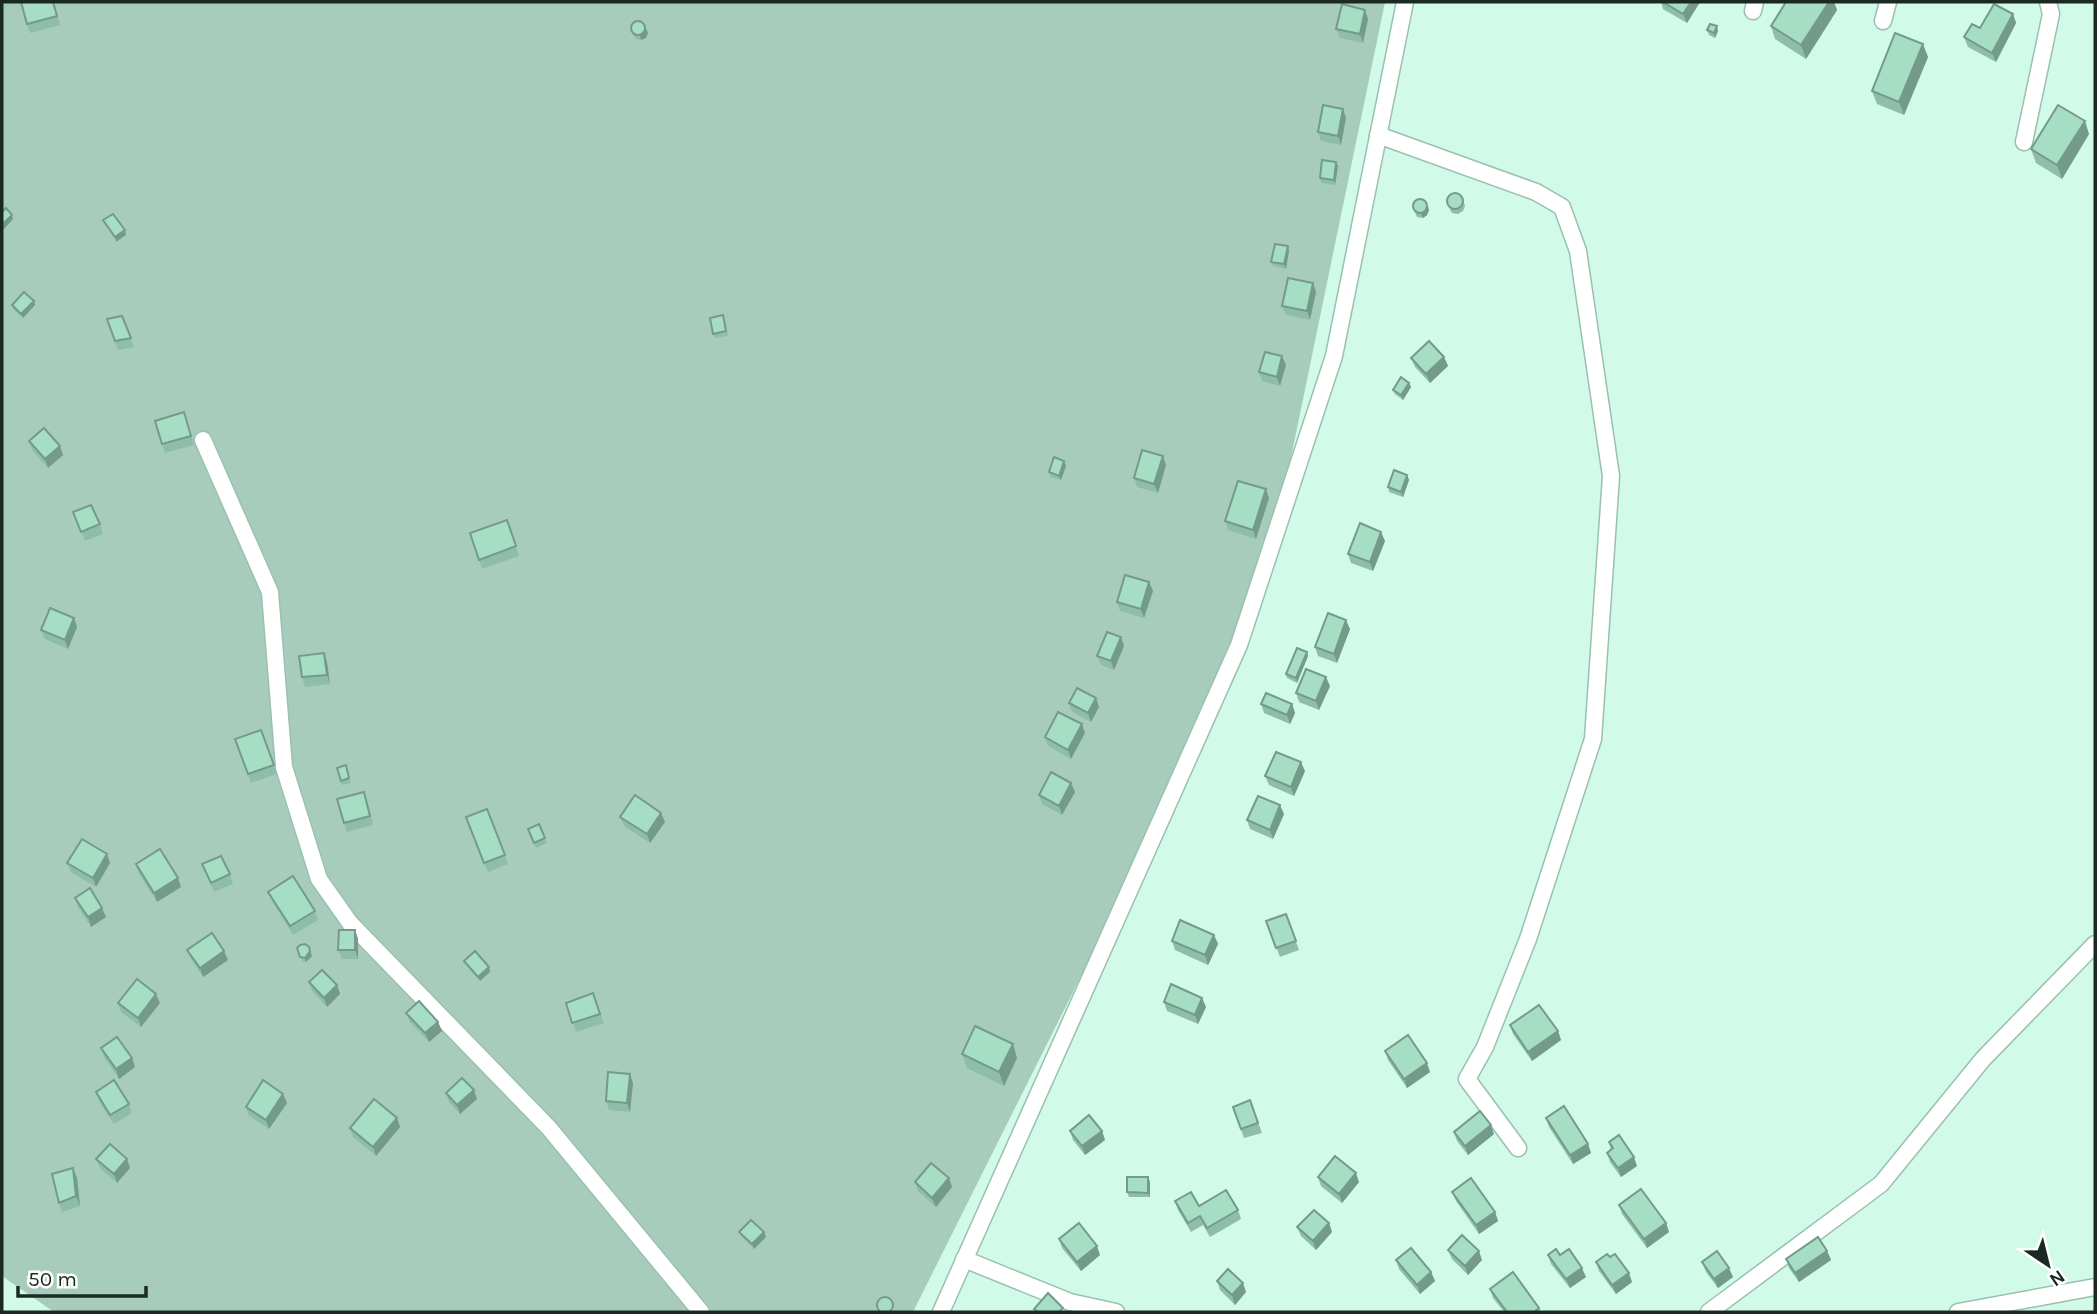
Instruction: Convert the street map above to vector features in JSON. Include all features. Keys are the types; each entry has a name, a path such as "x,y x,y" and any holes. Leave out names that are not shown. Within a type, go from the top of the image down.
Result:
{"street":[{"path":"941,1312 1239,645 1334,356 1405,2"},
{"path":"1883,20 1888,2"},
{"path":"2024,142 2051,14 2048,2"},
{"path":"1378,135 1536,192 1562,207 1578,251 1611,475 1593,739 1528,939 1485,1047 1467,1079 1518,1148"},
{"path":"203,440 270,592 284,767 319,879 350,923 549,1128 701,1312"},
{"path":"1709,1312 1881,1184 1983,1059 2095,944"},
{"path":"964,1259 1070,1302 1116,1312"},
{"path":"1958,1312 2095,1287"}],"green space":[{"path":"2,2 1385,2 1269,564 1111,916 913,1312 54,1312 2,1276"}],"building":[{"path":"21,2 53,2 57,16 27,24"},
{"path":"1663,2 1691,2 1683,14"},
{"path":"1786,2 1829,2 1801,45 1771,26"},
{"path":"1342,4 1365,10 1360,34 1336,29"},
{"path":"1994,4 2013,14 1992,53 1964,37 1972,24 1980,28"},
{"path":"635,21 641,21 645,28 641,35 635,35 631,31 631,25"},
{"path":"1710,24 1717,26 1714,33 1707,30"},
{"path":"1895,33 1923,44 1899,102 1872,91"},
{"path":"1323,105 1343,109 1338,136 1318,132"},
{"path":"2058,105 2085,121 2057,165 2031,149"},
{"path":"1322,160 1336,162 1334,180 1320,178"},
{"path":"1455,193 1461,195 1461,207 1455,209 1449,207 1447,201 1449,195"},
{"path":"1417,199 1423,199 1427,206 1423,213 1417,213 1413,209 1413,203"},
{"path":"6,208 12,215 2,225 2,212"},
{"path":"113,214 125,230 115,237 103,220"},
{"path":"1275,244 1288,246 1284,264 1271,262"},
{"path":"1288,278 1313,283 1307,311 1282,306"},
{"path":"24,292 34,301 21,314 12,305"},
{"path":"723,315 726,331 713,334 710,318"},
{"path":"122,316 131,338 115,341 107,319"},
{"path":"1429,341 1444,357 1426,374 1411,358"},
{"path":"1265,352 1282,356 1277,377 1259,372"},
{"path":"1401,377 1409,383 1401,395 1393,390"},
{"path":"184,412 191,436 162,444 155,421"},
{"path":"44,428 60,446 45,459 29,441"},
{"path":"1142,450 1163,456 1154,484 1134,478"},
{"path":"1054,457 1064,461 1059,476 1049,472"},
{"path":"1394,470 1407,475 1401,492 1388,487"},
{"path":"1238,481 1266,489 1253,530 1225,521"},
{"path":"91,505 100,524 81,532 73,512"},
{"path":"507,520 516,546 479,560 470,533"},
{"path":"1360,523 1381,532 1370,562 1348,554"},
{"path":"1125,575 1149,582 1141,609 1117,602"},
{"path":"50,608 74,618 65,640 41,630"},
{"path":"1328,613 1346,620 1334,654 1315,647"},
{"path":"1107,632 1121,637 1111,661 1097,656"},
{"path":"1297,648 1307,652 1296,678 1286,674"},
{"path":"324,653 327,675 302,677 299,656"},
{"path":"1306,669 1326,677 1316,701 1296,693"},
{"path":"1077,688 1096,698 1088,713 1069,703"},
{"path":"1266,693 1292,704 1287,715 1261,704"},
{"path":"1058,712 1082,724 1068,750 1045,737"},
{"path":"261,730 274,765 248,774 235,739"},
{"path":"1276,752 1301,762 1291,787 1265,776"},
{"path":"346,765 349,778 341,781 337,768"},
{"path":"1051,772 1071,783 1059,806 1039,795"},
{"path":"364,792 370,816 344,823 337,799"},
{"path":"635,795 661,813 647,834 620,817"},
{"path":"1258,796 1280,805 1270,830 1247,820"},
{"path":"487,809 505,855 484,863 466,817"},
{"path":"539,824 545,838 534,843 528,829"},
{"path":"82,839 107,854 93,878 67,863"},
{"path":"160,849 178,878 154,893 136,864"},
{"path":"221,856 230,874 211,883 202,864"},
{"path":"293,876 315,911 290,926 268,892"},
{"path":"90,888 102,908 88,917 75,898"},
{"path":"1286,914 1296,941 1276,948 1266,921"},
{"path":"1180,920 1214,935 1205,955 1172,941"},
{"path":"339,930 355,930 355,950 338,950"},
{"path":"212,933 224,951 200,968 187,950"},
{"path":"305,944 310,951 305,958 300,957 297,948"},
{"path":"475,951 489,967 478,977 464,961"},
{"path":"322,970 337,985 324,998 309,982"},
{"path":"137,979 156,994 138,1018 118,1003"},
{"path":"1171,984 1202,998 1195,1015 1164,1002"},
{"path":"593,993 600,1014 572,1023 566,1003"},
{"path":"419,1001 438,1022 425,1033 406,1013"},
{"path":"1539,1005 1558,1031 1528,1052 1510,1025"},
{"path":"975,1026 1013,1044 999,1072 962,1054"},
{"path":"1408,1035 1427,1063 1404,1079 1385,1051"},
{"path":"117,1037 132,1058 116,1069 101,1048"},
{"path":"608,1072 630,1074 627,1103 606,1101"},
{"path":"462,1078 474,1090 457,1105 446,1093"},
{"path":"114,1080 129,1104 110,1115 96,1092"},
{"path":"263,1080 283,1094 266,1120 246,1107"},
{"path":"374,1099 397,1118 373,1147 350,1128"},
{"path":"1250,1100 1258,1123 1241,1129 1233,1107"},
{"path":"1564,1106 1588,1144 1570,1155 1546,1118"},
{"path":"1480,1111 1491,1125 1465,1146 1454,1132"},
{"path":"1089,1115 1102,1131 1082,1146 1070,1131"},
{"path":"1619,1135 1634,1157 1618,1168 1607,1153 1613,1148 1609,1142"},
{"path":"110,1144 127,1159 114,1174 96,1159"},
{"path":"1335,1156 1356,1173 1339,1194 1318,1177"},
{"path":"931,1163 949,1178 932,1198 915,1182"},
{"path":"73,1168 76,1196 59,1203 52,1174"},
{"path":"1127,1177 1148,1177 1148,1193 1127,1192"},
{"path":"1471,1178 1495,1212 1476,1225 1452,1192"},
{"path":"1641,1189 1666,1223 1644,1239 1619,1205"},
{"path":"1226,1190 1238,1210 1207,1228 1200,1216 1188,1223 1175,1201 1191,1192 1199,1206"},
{"path":"1314,1210 1329,1223 1313,1241 1297,1227"},
{"path":"751,1220 764,1232 752,1244 739,1232"},
{"path":"1079,1223 1097,1246 1077,1262 1059,1239"},
{"path":"1462,1235 1479,1251 1465,1266 1448,1250"},
{"path":"1818,1237 1827,1251 1795,1273 1786,1259"},
{"path":"1411,1248 1431,1272 1417,1285 1396,1260"},
{"path":"1556,1249 1560,1255 1569,1249 1582,1268 1566,1279 1548,1255"},
{"path":"1717,1251 1729,1268 1714,1279 1702,1262"},
{"path":"1607,1254 1610,1257 1615,1254 1629,1273 1612,1285 1596,1262"},
{"path":"1228,1269 1243,1283 1232,1295 1217,1281"},
{"path":"1513,1272 1539,1308 1534,1312 1507,1312 1490,1289"},
{"path":"1048,1293 1063,1308 1059,1312 1038,1312 1034,1309"},
{"path":"885,1297 891,1299 891,1311 885,1313 879,1311 877,1305 879,1299"}]}
